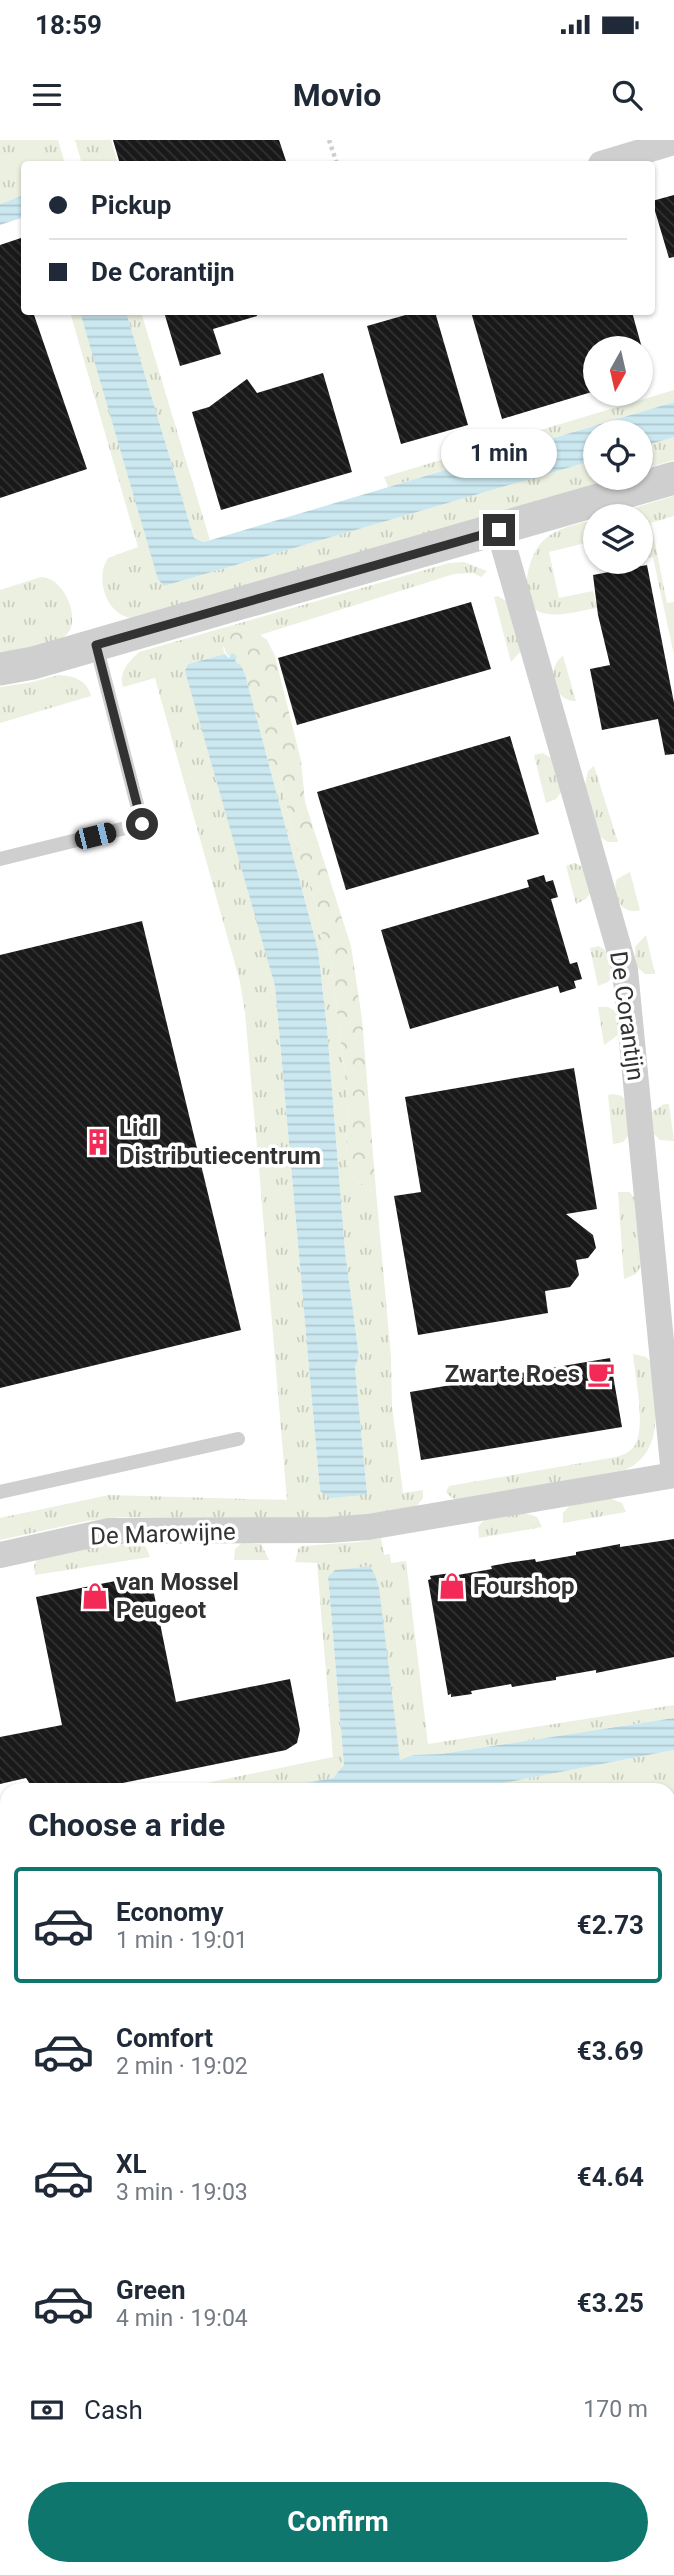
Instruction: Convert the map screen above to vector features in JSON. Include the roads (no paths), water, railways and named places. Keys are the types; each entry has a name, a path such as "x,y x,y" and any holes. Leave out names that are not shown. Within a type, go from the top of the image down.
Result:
{"street":[{"path":"611,161 674,142"},
{"path":"0,669 13,668 96,645 674,478"},
{"name":"De Corantijn","path":"328,1530 369,1527 674,1475 625,970 499,530"},
{"name":"De Marowijne","path":"0,1555 109,1531 328,1530"}],"lane":[{"path":"0,859 142,824 96,645"},
{"path":"0,1492 238,1439"}],"water":[{"path":"21,196 21,218 0,225 0,204"},
{"path":"81,315 127,315 194,538 204,542 583,429 583,464 164,586 158,579"},
{"path":"674,402 674,437 653,443 653,420 614,420"},
{"path":"232,653 237,656 235,661 245,674 318,950 345,1251 359,1356 355,1367 367,1493 363,1495 330,1498 320,1491 275,986 185,671 188,664 225,654 229,658"},
{"path":"370,1566 375,1575 379,1588 400,1760 413,1755 441,1754 674,1718 674,1750 504,1783 305,1783 333,1778 344,1765 328,1577 335,1570"}],"place":[{"name":"Lidl Distributiecentrum","path":"98,1142"},
{"name":"Zwarte Roes","path":"601,1374"},
{"name":"Fourshop","path":"452,1586"},
{"name":"van Mossel Peugeot","path":"95,1596"}]}
